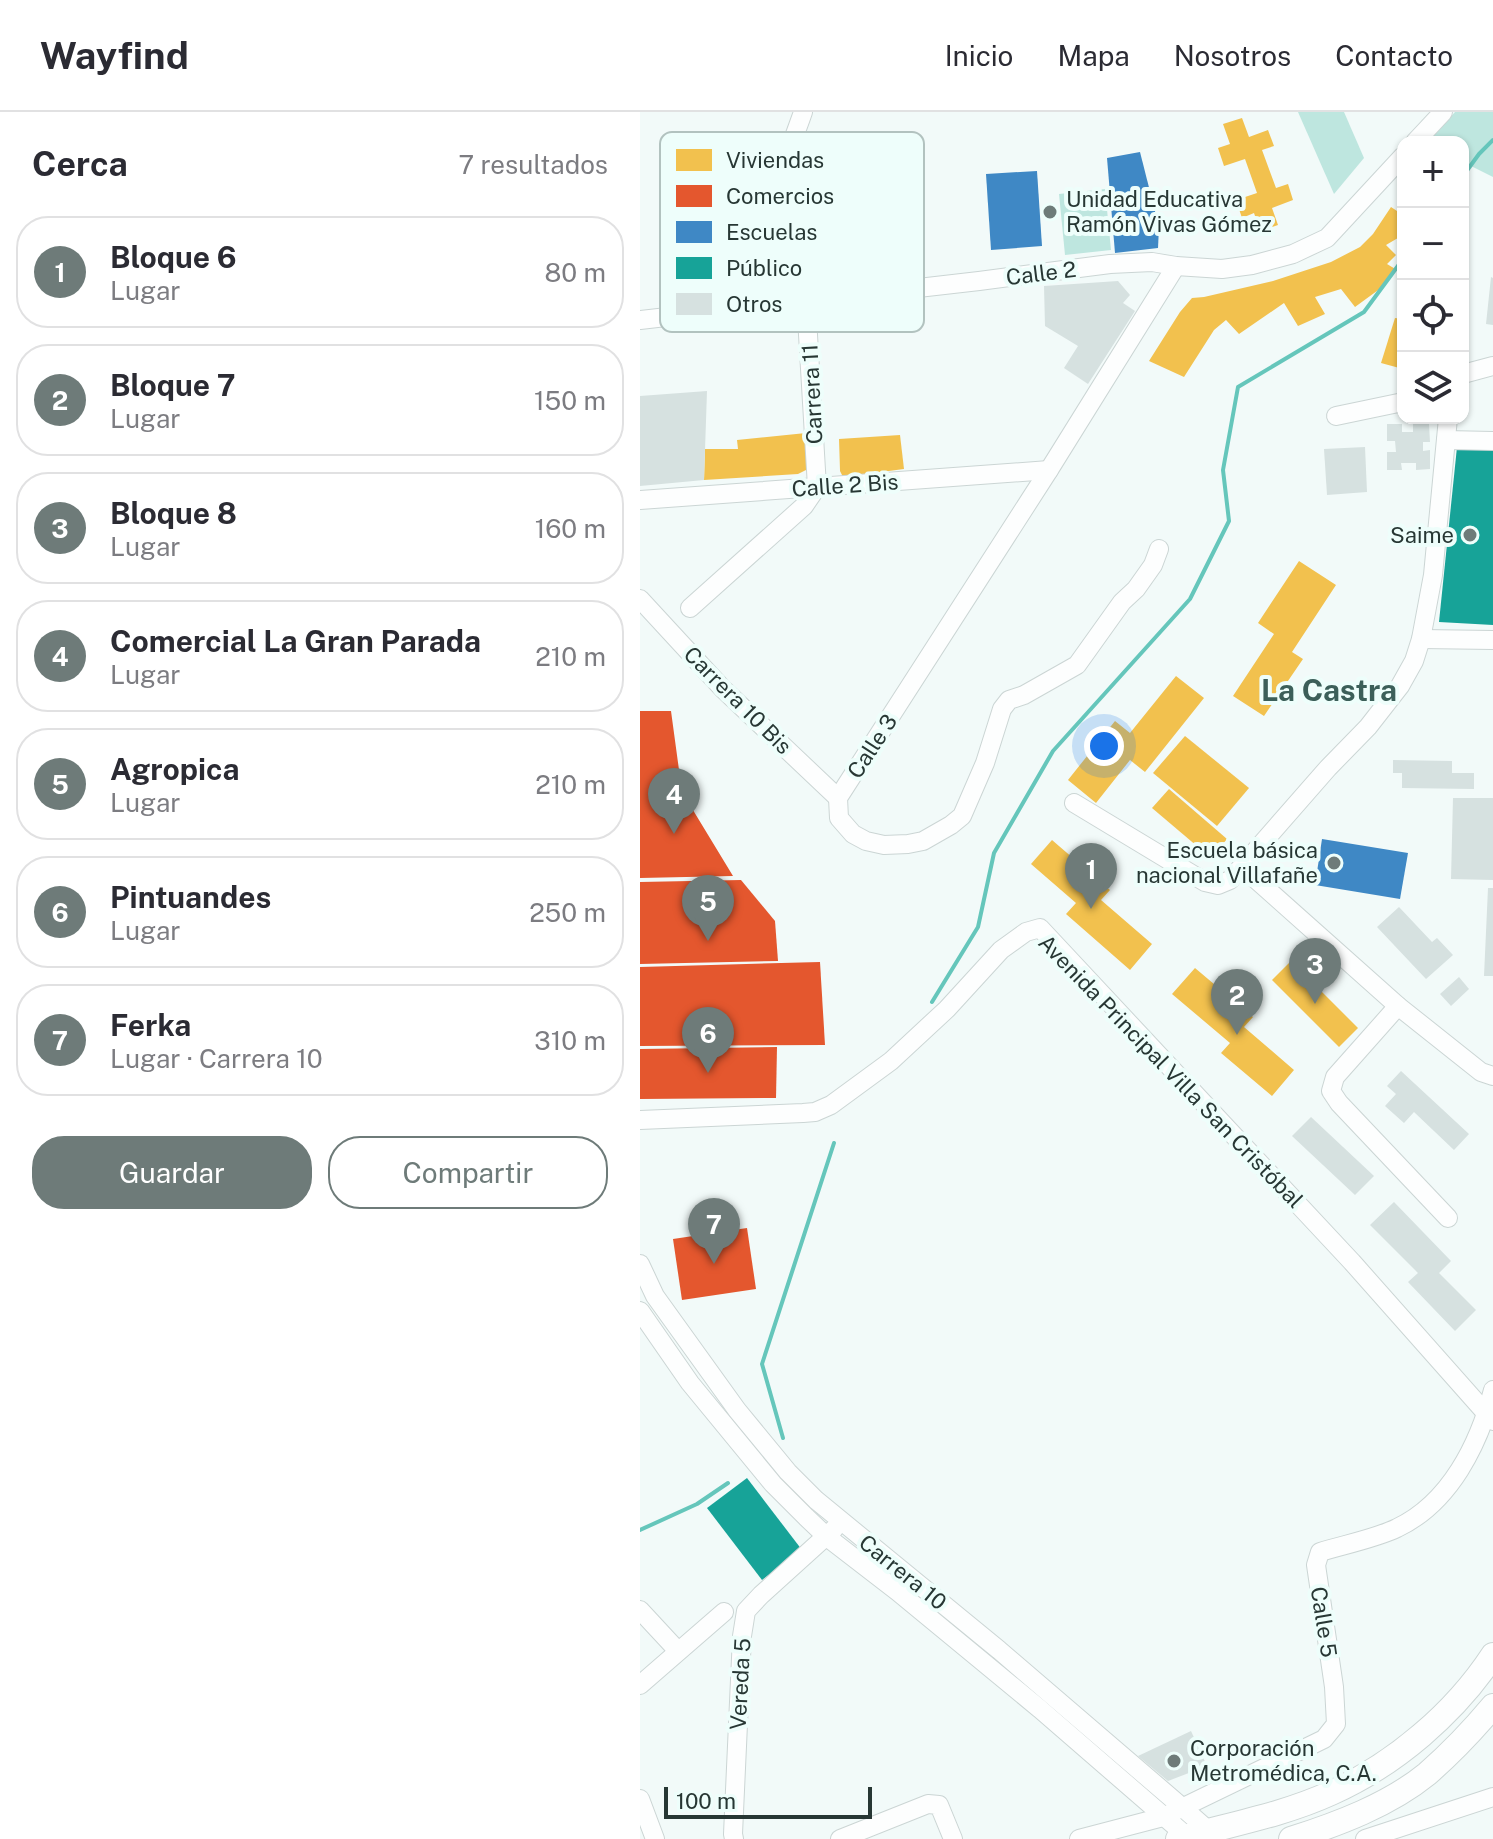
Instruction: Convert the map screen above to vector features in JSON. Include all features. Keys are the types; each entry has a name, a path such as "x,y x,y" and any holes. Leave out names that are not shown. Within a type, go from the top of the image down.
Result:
{"main road":[{"path":"1195,1837 1308,1802 1370,1772 1423,1735 1459,1700 1493,1655"},
{"path":"1291,1839 1353,1817 1387,1800 1425,1775 1467,1737 1493,1706"}],"street":[{"path":"796,132 803,112"},
{"path":"1421,136 1443,112"},
{"name":"Calle 2","path":"924,287 1110,264 1152,262 1222,269 1252,265 1293,254 1327,238 1397,162"},
{"name":"Calle 3","path":"1159,549 1153,565 1077,665 1024,695 1009,700 1002,709 985,763 962,816 923,841 908,844 884,845 853,834 839,818 838,798 1176,266"},
{"name":"Calle 2","path":"640,320 660,318"},
{"name":"Carrera 11","path":"808,332 817,487"},
{"path":"1469,372 1493,366"},
{"path":"1336,416 1397,403"},
{"path":"1074,803 1205,882 1218,885 1230,880 1368,727 1400,686 1414,661 1433,575 1447,424"},
{"path":"1446,440 1493,441"},
{"name":"Calle 2 Bis","path":"640,500 1049,470"},
{"path":"690,608 804,506 817,487"},
{"name":"Carrera 10 Bis","path":"640,599 723,689 838,798"},
{"path":"1421,639 1493,640"},
{"path":"1242,867 1398,1006 1481,1072 1493,1076"},
{"name":"Avenida Principal Villa San Cristóbal","path":"640,1120 803,1113 831,1105 902,1050 947,1009 1001,950 1026,932 1040,928 1352,1262 1490,1418"},
{"path":"1398,1006 1335,1077 1331,1091 1448,1218"},
{"name":"Carrera 10","path":"640,1264 655,1296 737,1410 788,1472 840,1522 987,1640 1183,1808 1195,1837"},
{"name":"Carrera 10","path":"640,1311 690,1383 773,1484 827,1537 892,1597 1040,1709 1163,1817 1195,1837"},
{"path":"1490,1418 1493,1390"},
{"name":"Calle 5","path":"1079,1839 1163,1817 1324,1739 1336,1724 1334,1687 1316,1565 1320,1552 1396,1529 1424,1512 1452,1481 1490,1418"},
{"name":"Vereda 5","path":"734,1839 742,1636 746,1611 840,1522"},
{"path":"640,1610 678,1651"},
{"path":"640,1685 724,1612"},
{"path":"1365,1839 1493,1797"},
{"path":"640,1799 655,1839"},
{"path":"840,1839 928,1804 939,1805 953,1839"}],"green space":[{"path":"1298,112 1344,112 1364,158 1334,194"},
{"path":"1455,112 1493,112 1493,177 1469,165 1469,136 1433,136"},
{"path":"1105,189 1111,250 1065,255 1059,194"}],"building: Viviendas":[{"path":"1242,118 1249,137 1268,130 1274,146 1262,150 1276,188 1288,184 1293,200 1272,208 1278,225 1260,231 1254,213 1242,218 1236,200 1257,193 1245,159 1224,166 1218,148 1230,144 1223,124"},
{"path":"1391,207 1397,211 1397,239 1386,245 1396,255 1387,264 1397,270 1381,288 1355,307 1341,289 1315,297 1325,314 1298,326 1284,303 1239,334 1226,320 1214,330 1184,377 1149,361 1192,298 1273,281 1331,262 1360,247"},
{"path":"1395,318 1397,318 1397,367 1381,363"},
{"path":"806,433 808,469 798,474 704,480 705,449 738,449 737,440"},
{"path":"900,435 904,469 843,477 839,439"},
{"path":"1299,561 1336,585 1292,652 1303,659 1264,716 1233,696 1274,634 1258,623"},
{"path":"1176,676 1204,698 1145,772 1130,760 1096,803 1068,780 1115,721 1130,733"},
{"path":"1185,736 1249,788 1217,826 1153,773"},
{"path":"1169,789 1227,839 1211,858 1152,808"},
{"path":"1052,840 1110,890 1101,900 1152,944 1130,970 1066,914 1076,903 1031,864"},
{"path":"1291,961 1358,1028 1339,1047 1272,980"},
{"path":"1195,968 1253,1017 1244,1027 1294,1070 1272,1096 1221,1053 1230,1043 1172,994"}],"building: Comercios":[{"path":"640,711 671,711 682,792 733,876 640,878"},
{"path":"741,880 775,921 778,961 640,964 640,882"},
{"path":"820,962 825,1045 640,1046 640,967"},
{"path":"777,1047 776,1098 640,1099 640,1049"},
{"path":"747,1228 756,1289 682,1300 673,1239"}],"building: Escuelas":[{"path":"1140,152 1159,227 1158,248 1115,253 1107,158"},
{"path":"1037,171 1042,246 991,250 986,174"},
{"path":"1322,839 1408,853 1400,899 1315,885"}],"building: Público":[{"name":"Saime","path":"1457,447 1493,449 1493,625 1439,622"},
{"path":"747,1478 802,1550 762,1580 707,1508"}],"building: Otros":[{"path":"1493,278 1493,325 1486,324"},
{"path":"1118,281 1130,295 1123,303 1135,311 1088,384 1064,368 1078,346 1045,326 1044,286"},
{"path":"707,391 704,480 640,486 640,396"},
{"path":"1387,424 1402,424 1402,432 1413,432 1413,424 1429,424 1430,442 1423,442 1423,451 1430,450 1430,469 1416,470 1416,463 1401,463 1402,470 1387,470 1387,452 1396,452 1395,441 1387,441"},
{"path":"1365,447 1367,492 1327,495 1324,449"},
{"path":"1393,760 1452,761 1452,773 1474,773 1474,789 1402,788 1402,773 1393,773"},
{"path":"1453,798 1493,798 1493,880 1451,879"},
{"path":"1488,888 1493,888 1493,976 1484,976"},
{"path":"1399,907 1432,942 1437,938 1453,955 1426,979 1377,927"},
{"path":"1459,977 1469,989 1451,1006 1440,994"},
{"path":"1401,1071 1469,1134 1454,1150 1414,1112 1404,1123 1385,1106 1396,1094 1387,1086"},
{"path":"1311,1117 1374,1176 1355,1195 1292,1136"},
{"path":"1394,1202 1451,1261 1439,1273 1476,1310 1455,1331 1408,1282 1418,1273 1370,1225"},
{"name":"Corporación Metromédica, C.A.","path":"1191,1731 1207,1766 1168,1781 1138,1756"}],"waterway":[{"path":"1469,168 1493,140"},
{"path":"932,1002 978,927 994,853 1053,751 1190,599 1229,521 1223,470 1238,387 1364,312 1397,267"},
{"path":"783,1438 762,1364 834,1143"},
{"path":"640,1530 697,1504 728,1483"}],"place":[{"name":"Unidad Educativa Ramón Vivas Gómez","path":"1050,212"},
{"name":"Saime","path":"1470,535"},
{"name":"Comercial La Gran Parada","path":"674,834"},
{"name":"Escuela básica nacional Villafañe","path":"1334,863"},
{"name":"Bloque 6","path":"1091,909"},
{"name":"Agropica","path":"708,941"},
{"name":"Bloque 8","path":"1315,1004"},
{"name":"Bloque 7","path":"1237,1035"},
{"name":"Pintuandes","path":"708,1073"},
{"name":"Ferka","path":"714,1264"},
{"name":"Corporación Metromédica, C.A.","path":"1174,1761"}],"district":[{"name":"La Castra","path":"1329,690"}]}
